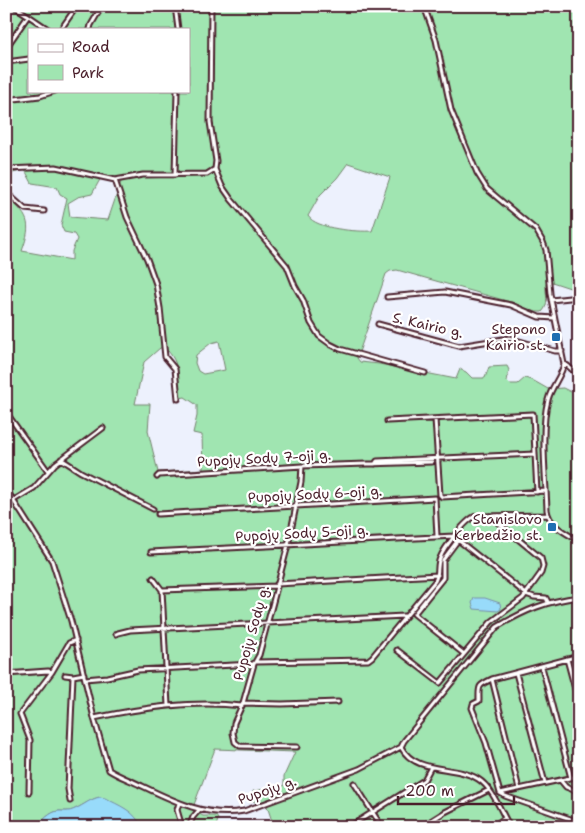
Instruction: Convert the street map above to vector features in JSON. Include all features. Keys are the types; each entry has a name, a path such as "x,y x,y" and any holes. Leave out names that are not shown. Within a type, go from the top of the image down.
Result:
{"street":[{"path":"14,6 46,28"},
{"path":"63,28 77,6"},
{"path":"91,6 98,12"},
{"path":"90,28 102,6"},
{"path":"175,6 178,28"},
{"path":"211,6 210,122 216,161 215,169 222,186 287,266 294,286 303,300 311,322 319,336 340,349 425,373"},
{"path":"424,6 436,40 450,110 477,173 487,189 495,197 536,230 546,250 551,300 564,364 561,374 551,391 544,419 548,515 556,526 579,541"},
{"path":"6,48 28,16"},
{"path":"6,62 28,60"},
{"path":"6,100 40,96 52,92"},
{"path":"175,174 177,92"},
{"path":"6,169 56,167 115,180 143,176 206,174 215,169"},
{"path":"115,180 127,217 147,259 156,284 165,357 175,369 178,399"},
{"path":"6,192 26,209 44,211"},
{"path":"387,297 445,292 511,306 539,317 554,318"},
{"path":"551,300 579,298"},
{"name":"S. Kairio g.","path":"378,324 459,346 510,338 555,351 562,351"},
{"path":"564,364 579,376"},
{"path":"6,412 48,472"},
{"path":"387,421 533,414 537,492"},
{"path":"435,419 440,495 442,497 546,492"},
{"path":"14,500 34,488 62,459 103,428"},
{"name":"Pupojų Sodų 7-oji g.","path":"374,464 377,461 535,454"},
{"path":"62,459 80,472 153,509"},
{"name":"Pupojų Sodų 7-oji g.","path":"157,477 159,475 302,466 432,462"},
{"name":"Pupojų Sodų g.","path":"298,747 244,747 237,745 233,728 255,663 288,545 302,466"},
{"name":"Pupojų g.","path":"6,489 52,561 72,621 94,718 109,770 179,803 199,810 223,814 244,811 358,769 401,747 498,627 517,615 548,602 579,597"},
{"name":"Pupojų Sodų 6-oji g.","path":"158,514 435,498 437,536"},
{"path":"85,679 107,677 138,670 255,663 368,660 377,653 405,616 432,586 439,575 439,559 454,536 470,518 548,515"},
{"path":"397,650 440,683 491,622 516,604 526,594 541,573 543,566 542,558 490,516"},
{"path":"454,536 530,597 546,598 548,602"},
{"name":"Pupojų Sodų 5-oji g.","path":"151,552 454,536"},
{"path":"458,540 443,559 443,578 414,614 464,654"},
{"path":"162,590 439,575"},
{"path":"152,578 162,590 168,706"},
{"path":"116,634 130,630 405,616"},
{"path":"29,792 30,740 20,714 52,672 69,643 76,640"},
{"path":"500,794 486,743 472,706 479,701 478,690 480,686 492,679 579,656"},
{"path":"567,660 579,704"},
{"path":"542,666 571,778"},
{"path":"6,674 52,672"},
{"path":"516,673 545,783"},
{"path":"65,675 84,674"},
{"path":"70,801 68,789 73,676"},
{"path":"492,679 519,789"},
{"path":"94,718 168,706 338,702"},
{"path":"401,747 409,757 431,767 470,775 478,779 489,790 510,827"},
{"path":"349,827 424,780 431,767"},
{"path":"500,794 579,776"},
{"path":"562,781 566,787 579,792"},
{"path":"354,783 382,827"},
{"path":"421,827 445,812 489,790"},
{"path":"500,794 579,822"},
{"path":"179,803 177,810 182,827"},
{"path":"189,827 193,817 199,810"},
{"path":"492,827 505,818"}],"green space":[{"path":"6,6 579,6 579,291 552,282 546,284 546,306 542,312 536,312 514,303 397,270 390,271 386,274 357,358 360,362 456,379 460,369 472,378 485,378 489,367 507,366 509,370 507,381 510,384 518,384 525,378 548,389 563,388 573,393 579,390 579,827 274,827 267,806 253,801 253,791 284,786 284,776 295,752 215,749 192,810 203,816 216,816 218,819 216,827 141,827 129,812 100,797 73,810 53,813 36,827 6,827 6,195 24,214 28,226 22,251 72,260 72,251 77,239 74,234 64,232 61,225 67,198 60,194 57,187 32,183 25,170 6,176","holes":["348,163 390,177 372,231 328,227 319,224 308,216 320,195 337,178","103,174 122,179 108,220 70,217 68,203 78,197 92,194","219,341 225,370 203,374 198,371 195,363 196,355 211,343","160,348 165,348 174,359 180,398 185,397 197,405 197,416 193,433 202,435 203,469 158,472 148,431 150,404 135,404 144,362"]}],"water":[{"path":"474,598 485,598 500,603 501,609 498,611 474,609 472,603"},
{"path":"100,797 126,809 139,821 141,827 36,827 53,813 73,810"}],"place":[{"name":"Stepono Kairio st.","path":"556,337"},
{"name":"Stanislovo Kerbedžio st.","path":"552,527"}]}
